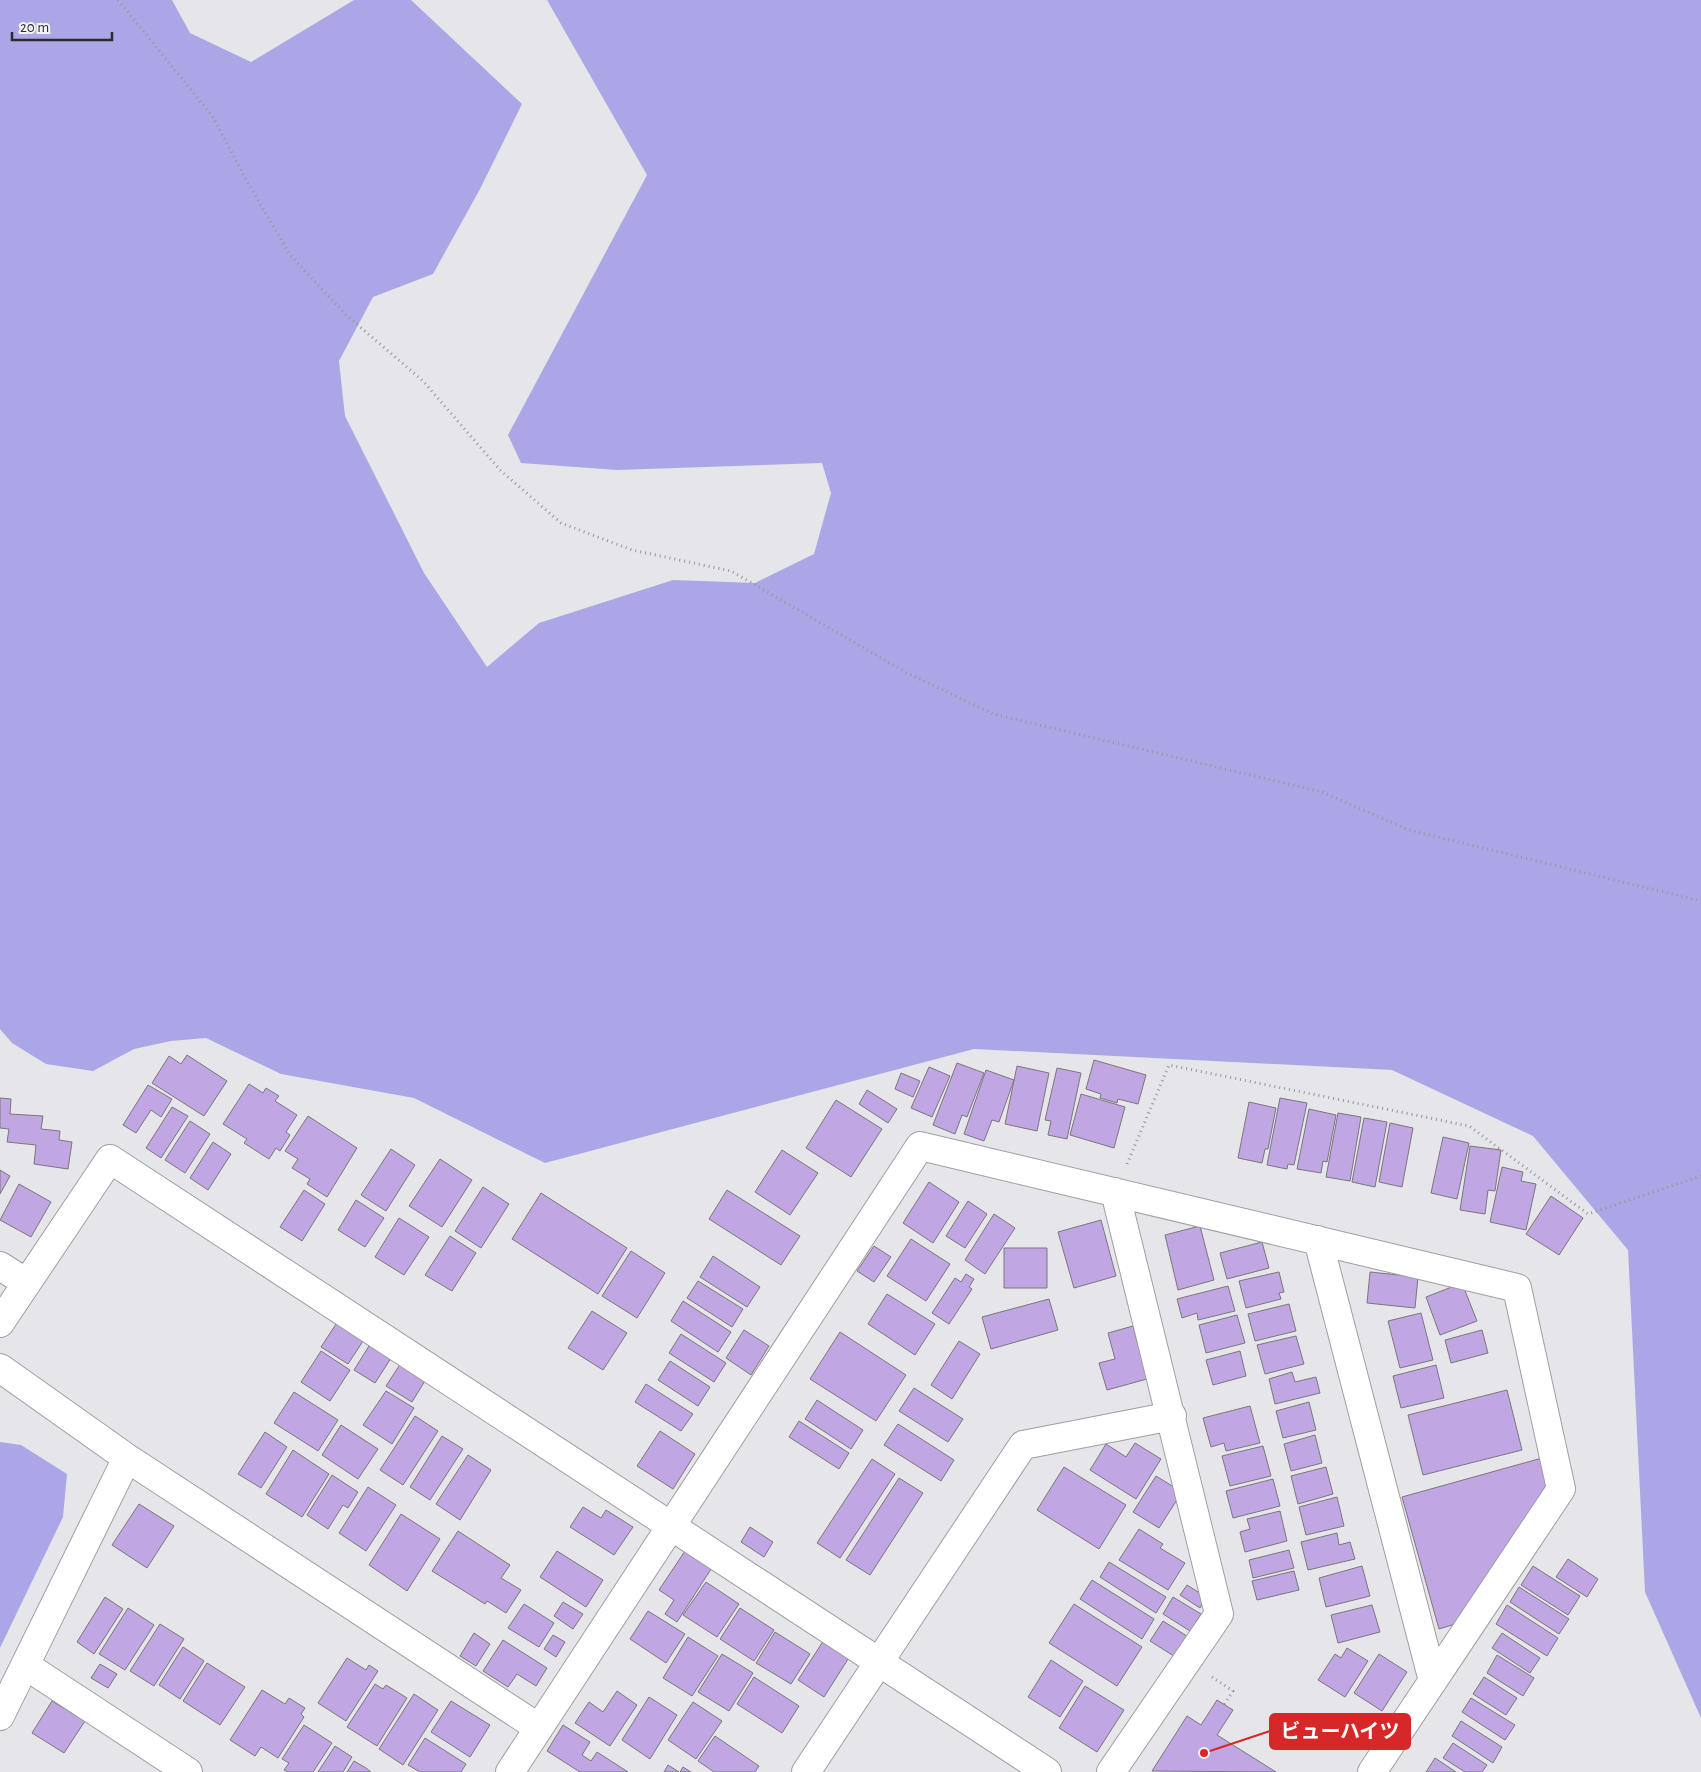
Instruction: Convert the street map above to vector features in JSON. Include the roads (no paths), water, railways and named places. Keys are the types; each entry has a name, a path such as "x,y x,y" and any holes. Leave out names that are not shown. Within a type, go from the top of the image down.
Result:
{"street":[{"path":"510,1772 920,1146 1517,1288 1561,1488 1372,1772"},
{"path":"0,1323 110,1159 1047,1772"},
{"path":"1111,1772 1219,1614 1116,1192"},
{"path":"1318,1240 1433,1681"},
{"path":"0,1266 27,1283"},
{"path":"0,1368 127,1458 539,1728"},
{"path":"806,1772 1023,1445 1172,1416"},
{"path":"0,1716 127,1458"},
{"path":"25,1665 188,1772"}],"place":[{"name":"ビューハイツ","path":"1204,1753"}]}
